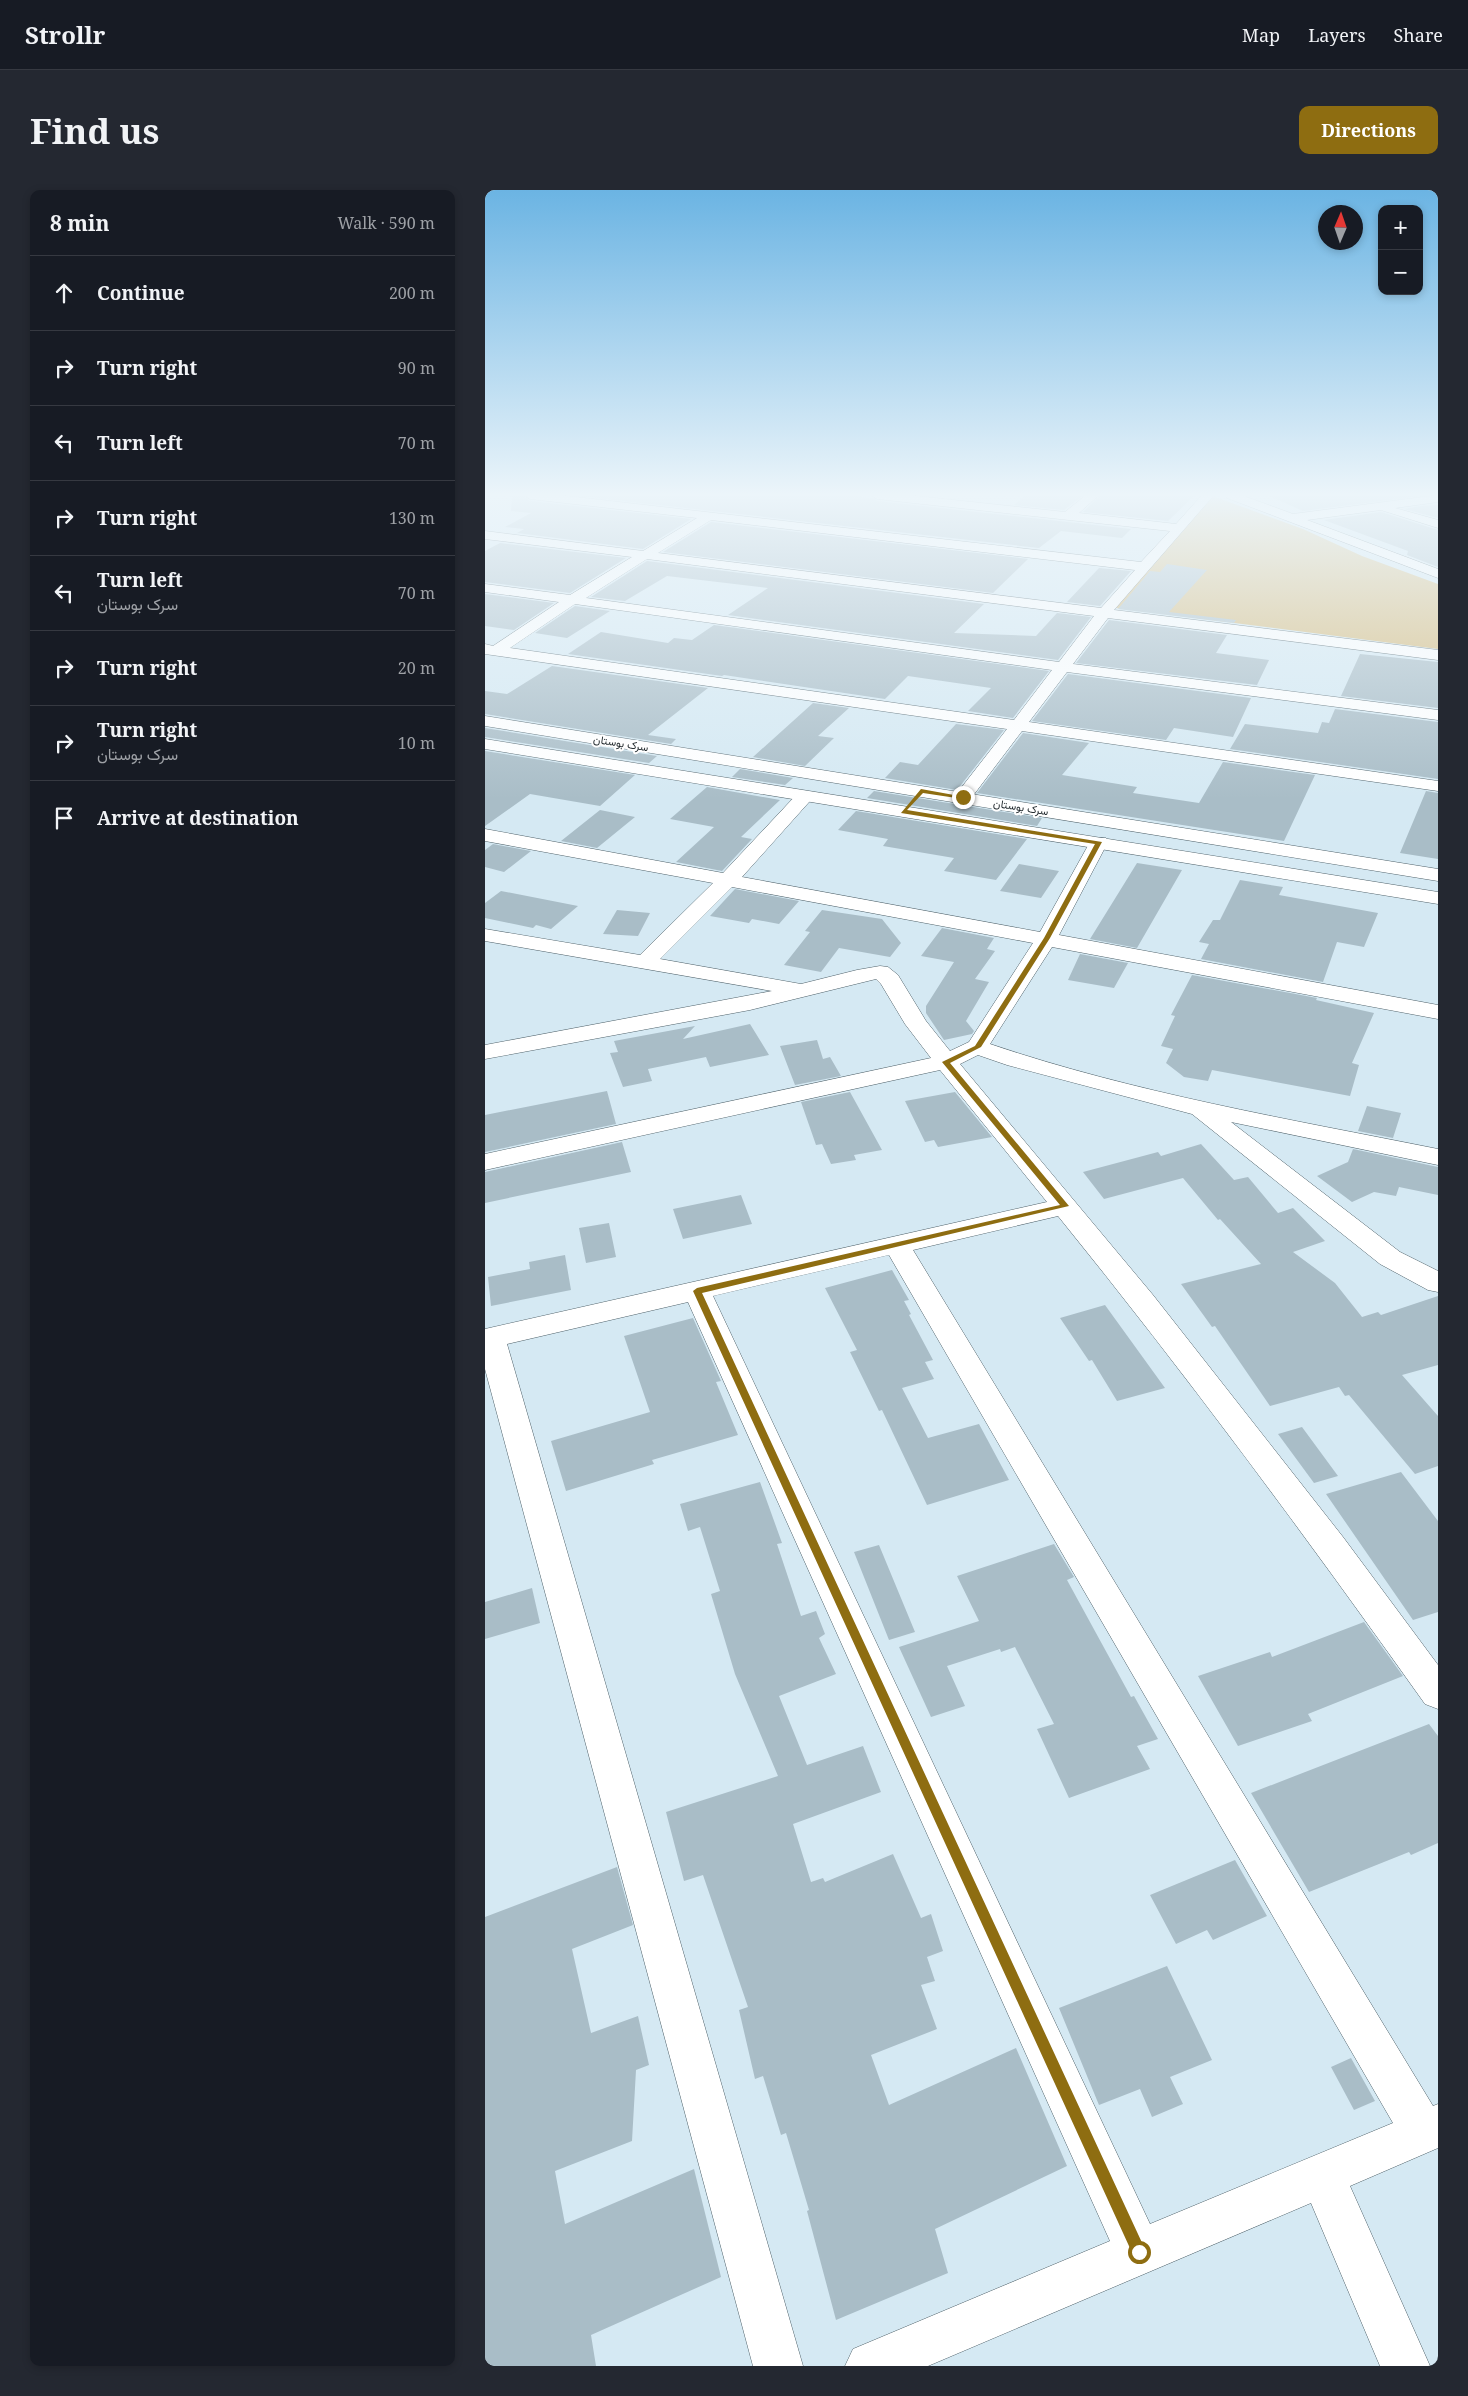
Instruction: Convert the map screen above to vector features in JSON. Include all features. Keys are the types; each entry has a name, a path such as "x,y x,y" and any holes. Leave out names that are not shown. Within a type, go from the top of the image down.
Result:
{"street":[{"path":"547,597 1063,667 1438,715"},
{"path":"490,650 577,597"},
{"path":"982,597 1438,655"},
{"path":"963,797 1105,612 1119,597"},
{"path":"490,650 1438,786"},
{"name":"سرک بوستان","path":"485,722 963,797 1438,875"},
{"name":"سرک بوستان","path":"485,744 1438,898"},
{"path":"903,811 921,791"},
{"path":"644,964 728,880 805,797"},
{"path":"485,834 1438,1012"},
{"path":"485,1162 946,1062 977,1047 1047,938 1099,842"},
{"path":"485,935 644,964 805,989"},
{"path":"485,1052 750,1003 880,972 891,980 916,1024 946,1062 1143,1302 1325,1538 1438,1693"},
{"path":"977,1047 1015,1060 1198,1108 1438,1157"},
{"path":"1198,1108 1390,1258 1438,1283"},
{"path":"778,2366 488,1338 1065,1206"},
{"path":"881,2364 1430,2129 897,1245"},
{"path":"697,1291 1139,2252"},
{"path":"1322,2175 1405,2366"}],"shaded area":[{"path":"1126,597 1438,597 1438,649 1116,608"}],"building":[{"path":"485,597 505,597 554,603 514,630 485,626"},
{"path":"592,597 632,597 625,601"},
{"path":"755,597 926,597 984,604 954,633 1036,636 1057,613 1091,617 1058,660 728,615"},
{"path":"1072,597 1108,597 1100,606 1067,602"},
{"path":"1128,597 1183,597 1169,612 1236,620 1234,623 1118,609"},
{"path":"575,606 610,611 567,638 535,633"},
{"path":"1109,620 1227,635 1216,653 1269,660 1257,685 1076,663"},
{"path":"714,625 1049,671 1013,718 968,711 991,688 908,676 885,699 568,654 601,632 668,643 674,638 692,640"},
{"path":"1360,654 1438,662 1438,708 1341,696"},
{"path":"552,666 708,688 648,735 676,739 671,744 485,714 485,691 507,694"},
{"path":"1068,674 1251,698 1233,737 1174,728 1166,740 1032,721"},
{"path":"813,703 849,708 818,736 834,738 805,766 753,757"},
{"path":"1335,709 1438,722 1438,779 1230,749 1245,724 1318,733 1322,722 1329,723"},
{"path":"956,724 1004,730 957,790 885,778 900,762 918,765"},
{"path":"485,728 657,756 649,763 485,737"},
{"path":"1023,733 1089,743 1062,775 1137,787 1133,793 1199,803 1223,762 1315,775 1284,841 977,793"},
{"path":"485,751 635,775 600,806 530,794 485,826"},
{"path":"740,769 793,778 785,785 732,777"},
{"path":"707,787 780,800 741,837 752,839 722,871 676,862 714,827 670,819"},
{"path":"874,791 1042,818 1037,826 867,798"},
{"path":"1426,791 1438,793 1438,859 1400,853"},
{"path":"600,810 635,817 597,848 561,841"},
{"path":"856,811 1027,839 996,880 944,871 954,858 883,846 888,839 838,830"},
{"path":"493,844 531,851 504,872 485,867 485,850"},
{"path":"1137,863 1182,870 1137,948 1090,939"},
{"path":"1019,864 1059,871 1041,898 1000,891"},
{"path":"1240,880 1283,887 1279,895 1378,913 1364,947 1337,942 1323,982 1201,959 1209,944 1199,942 1213,920 1220,920"},
{"path":"735,889 799,901 779,924 752,919 749,923 710,916"},
{"path":"501,891 578,906 551,929 536,925 533,928 485,918 485,903"},
{"path":"617,910 650,913 638,936 603,934"},
{"path":"822,910 882,919 901,943 890,957 839,948 821,972 784,965 810,932 805,931"},
{"path":"942,928 994,938 987,949 995,951 975,979 989,982 966,1021 974,1031 972,1034 944,1040 926,1013 926,1006 954,962 921,956"},
{"path":"1080,954 1128,963 1114,988 1068,980"},
{"path":"1192,975 1317,998 1316,1000 1374,1013 1352,1063 1359,1065 1350,1096 1212,1070 1208,1081 1184,1077 1166,1063 1173,1049 1161,1046 1175,1016 1171,1015"},
{"path":"750,1024 769,1055 710,1067 706,1057 648,1069 652,1081 623,1087 610,1053 618,1052 614,1041 695,1026 683,1039"},
{"path":"817,1040 823,1059 830,1057 841,1076 795,1085 780,1046"},
{"path":"607,1091 616,1124 485,1152 485,1115"},
{"path":"850,1092 882,1150 854,1155 856,1160 831,1164 822,1144 816,1145 801,1102"},
{"path":"955,1092 992,1137 938,1147 934,1140 925,1142 905,1101"},
{"path":"1367,1106 1401,1113 1393,1138 1358,1131"},
{"path":"622,1142 631,1172 485,1203 485,1172"},
{"path":"1201,1144 1234,1180 1248,1177 1278,1213 1293,1208 1325,1241 1293,1252 1335,1283 1362,1317 1378,1312 1381,1315 1438,1296 1438,1365 1402,1375 1438,1416 1438,1466 1415,1474 1349,1395 1345,1396 1339,1387 1270,1406 1215,1326 1212,1327 1181,1284 1261,1264 1220,1219 1218,1220 1183,1178 1104,1199 1083,1172 1158,1152 1161,1156"},
{"path":"1353,1149 1438,1167 1438,1195 1399,1187 1396,1196 1374,1192 1352,1202 1317,1176 1348,1162"},
{"path":"741,1195 752,1224 683,1239 673,1209"},
{"path":"609,1223 616,1257 586,1263 579,1228"},
{"path":"565,1255 571,1290 491,1306 488,1277 530,1269 529,1262"},
{"path":"892,1270 909,1300 904,1301 911,1314 909,1315 933,1360 925,1362 934,1379 902,1388 928,1438 979,1424 1009,1480 927,1505 882,1410 879,1411 850,1352 857,1350 825,1288"},
{"path":"1105,1305 1165,1388 1117,1401 1092,1360 1089,1361 1060,1318"},
{"path":"693,1318 721,1381 716,1382 738,1435 652,1460 654,1464 566,1491 551,1441 650,1412 624,1336"},
{"path":"1302,1427 1338,1476 1314,1483 1278,1434"},
{"path":"1401,1472 1438,1521 1438,1612 1413,1620 1326,1494"},
{"path":"760,1482 782,1543 777,1544 801,1616 816,1611 825,1634 819,1638 836,1674 779,1696 807,1765 863,1746 881,1792 793,1824 811,1882 823,1878 825,1882 893,1854 921,1918 931,1914 943,1951 927,1957 935,1981 921,1985 937,2029 871,2055 889,2105 1016,2048 1067,2166 935,2229 948,2273 836,2320 807,2211 809,2210 786,2133 781,2135 763,2076 755,2079 739,2010 748,2007 703,1875 684,1881 666,1812 778,1776 735,1674 711,1594 720,1591 700,1527 688,1531 680,1504"},
{"path":"1054,1544 1074,1577 1067,1580 1131,1697 1134,1696 1158,1739 1137,1746 1150,1769 1069,1798 1037,1729 1054,1724 1015,1647 1001,1652 1000,1649 947,1666 965,1706 931,1717 899,1647 979,1621 957,1576"},
{"path":"879,1545 915,1632 889,1640 854,1552"},
{"path":"532,1588 540,1623 485,1639 485,1602"},
{"path":"1364,1622 1403,1676 1308,1714 1312,1721 1238,1746 1198,1676 1270,1652 1272,1657"},
{"path":"1429,1724 1438,1736 1438,1843 1411,1855 1409,1852 1309,1892 1251,1793"},
{"path":"1235,1860 1267,1916 1213,1940 1207,1930 1176,1944 1150,1895"},
{"path":"617,1867 633,1925 572,1949 591,2033 638,2016 649,2065 636,2070 632,2141 555,2171 565,2224 694,2169 721,2277 591,2335 596,2366 485,2366 485,1917"},
{"path":"1167,1966 1212,2060 1170,2077 1183,2104 1152,2117 1140,2089 1099,2105 1059,2008"},
{"path":"1351,2058 1375,2101 1354,2110 1331,2067"}],"route":[{"path":"963,797 921,791 903,811 1099,842 1047,938 977,1047 946,1062 1065,1206 697,1291 1139,2252"}]}
